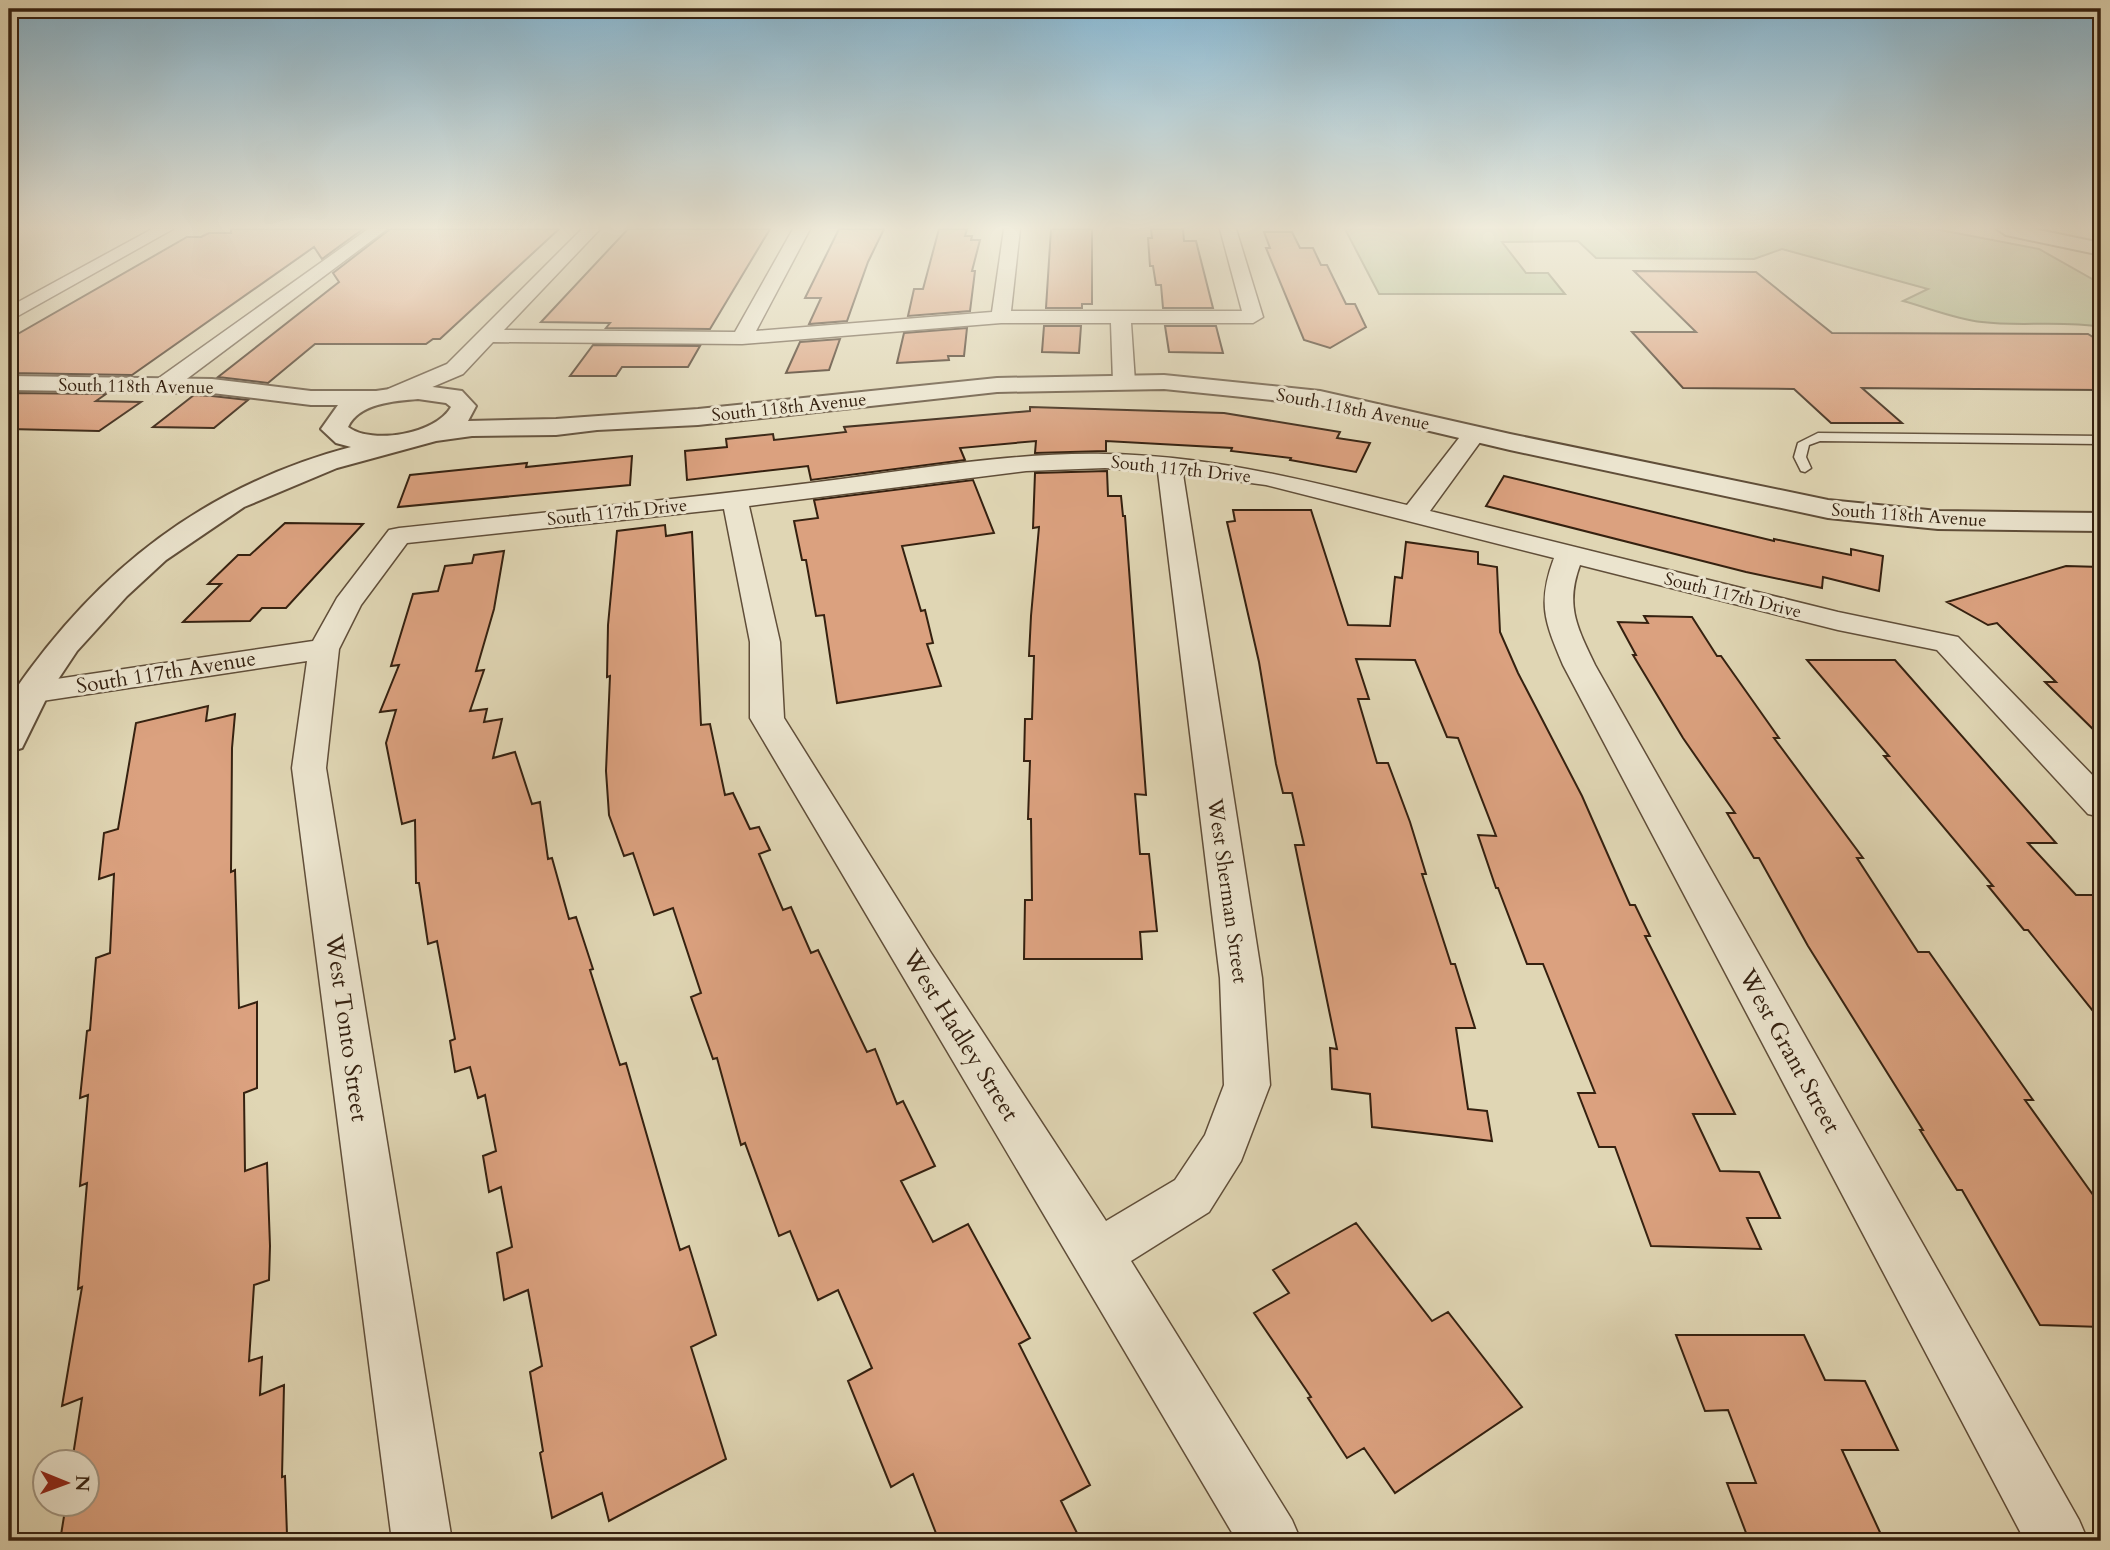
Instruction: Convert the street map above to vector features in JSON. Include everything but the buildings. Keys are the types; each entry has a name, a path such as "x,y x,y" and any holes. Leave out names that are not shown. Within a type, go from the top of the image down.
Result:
{"street":[{"path":"9,315 34,301"},
{"path":"164,385 279,301"},
{"path":"9,740 20,694 116,589 155,554 234,501 327,462 417,438 456,421 463,413 464,406 457,398 451,382 456,369 521,301"},
{"path":"742,338 763,301"},
{"path":"1001,317 1003,301"},
{"path":"487,336 742,338 1001,317 1253,317 1249,301"},
{"path":"1121,317 1124,382"},
{"path":"234,501 245,488 312,452 335,425 358,405 456,369"},
{"name":"South 118th Avenue","path":"262,393 268,401 311,410 335,425 339,436 357,442 417,438 472,428 556,427 597,422 698,417 963,388 1124,382 1205,385 1320,398 1474,434 1828,509 1938,520 2101,522"},
{"name":"South 118th Avenue","path":"9,383 212,386 327,399 428,392 457,398 499,414 597,422"},
{"path":"1413,516 1474,434"},
{"name":"South 117th Drive","path":"399,536 735,500 1026,464 1105,461 1169,465 1266,478 1839,621 1947,643 2101,805"},
{"name":"West Sherman Street","path":"1098,1254 1192,1196 1224,1146 1247,1086 1241,978 1169,465"},
{"name":"West Hadley Street","path":"735,500 765,642 767,718 916,964 1098,1254 1271,1541"},
{"name":"West Tonto Street","path":"399,536 347,604 324,649 309,768 422,1541"},
{"name":"West Grant Street","path":"1570,554 1558,583 1556,611 1580,665 2058,1541"},
{"name":"South 117th Avenue","path":"20,694 324,649"}],"lane":[{"path":"1805,468 1800,457 1804,443 1818,438 2101,440"}],"green space":[{"path":"1904,301 2101,301 2101,327 1997,323 1962,318"}]}
